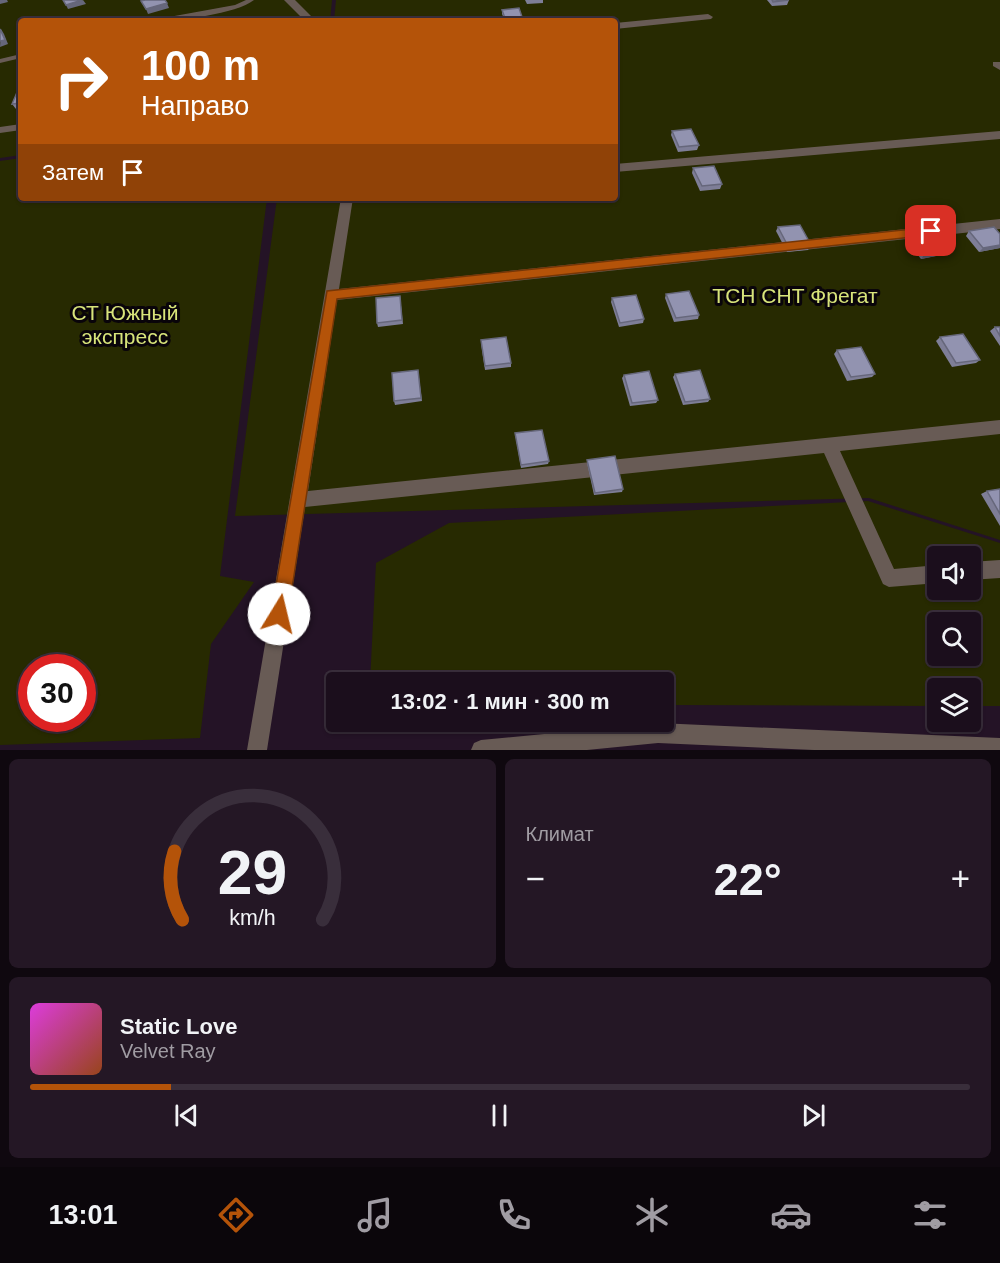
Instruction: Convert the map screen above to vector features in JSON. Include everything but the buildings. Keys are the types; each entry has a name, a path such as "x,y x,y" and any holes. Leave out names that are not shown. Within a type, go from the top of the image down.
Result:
{"street":[{"path":"289,0 308,18"},
{"path":"618,26 708,17"},
{"path":"618,168 1000,135"},
{"path":"257,750 347,201"},
{"path":"332,295 1000,224"},
{"path":"298,500 1000,427"},
{"path":"830,445 889,578 927,575"},
{"path":"981,570 1000,569"},
{"path":"481,750 658,732 1000,748"}],"lane":[{"path":"175,18 237,7 251,0"},
{"path":"0,61 18,57"},
{"path":"0,130 18,127"}],"green space":[{"path":"0,0 332,0 330,18 18,18 18,155 0,158"},
{"name":"ТСН СНТ Фрегат","path":"336,0 1000,0 1000,540 869,498 235,516 277,201 618,201 618,18 334,18"},
{"name":"СТ Южный экспресс","path":"18,158 18,201 267,201 220,576 254,582 211,644 200,738 0,745 0,161"},
{"path":"868,501 1000,543 1000,706 981,706 981,678 927,678 927,706 674,705 674,672 371,672 376,563 449,523"}],"route":[{"path":"279,614 332,295 931,231"}]}
